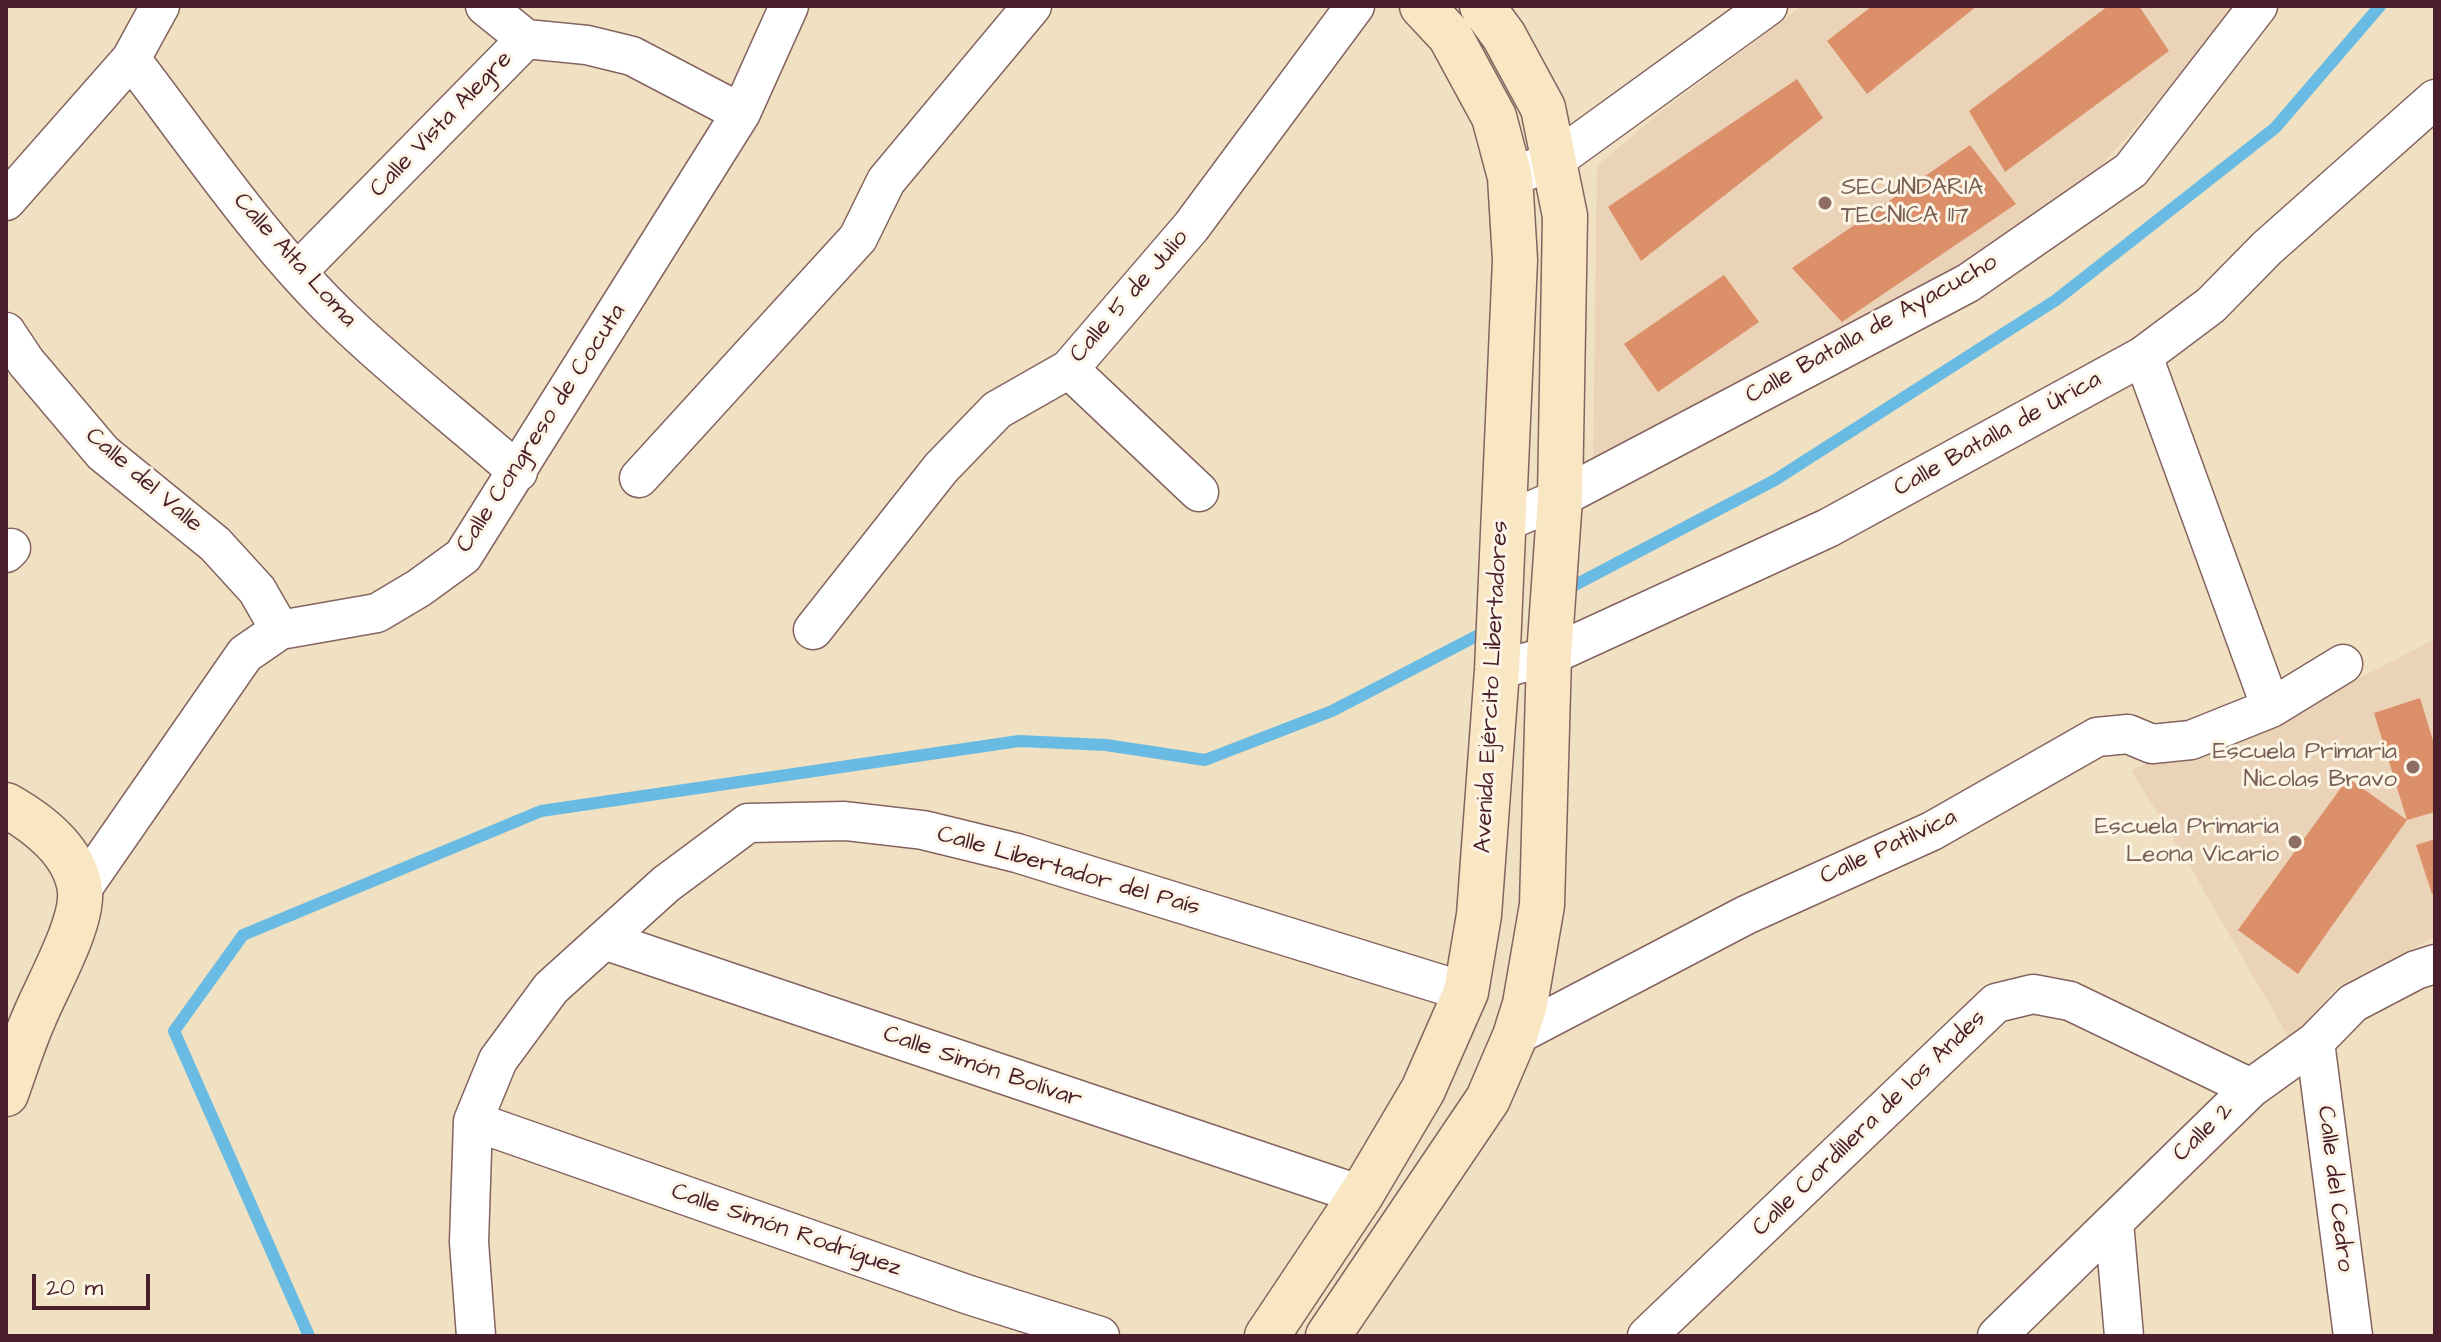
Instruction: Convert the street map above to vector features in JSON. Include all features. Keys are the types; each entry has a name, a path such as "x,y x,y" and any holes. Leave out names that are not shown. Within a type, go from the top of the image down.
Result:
{"main road":[{"name":"Avenida Ejército Libertadores","path":"1267,1336 1361,1195 1423,1090 1466,992 1479,915 1497,670 1515,260 1510,177 1494,117 1450,36 1422,6"},
{"path":"1328,1336 1488,1099 1525,1004 1542,905 1549,656 1560,498 1565,216 1543,108 1504,36 1482,6"},
{"path":"6,805 41,828 72,863 80,892 75,922 33,1020 6,1094"}],"street":[{"path":"6,201 131,59 160,6"},
{"path":"485,6 526,39"},
{"name":"Calle Congreso de Cocuta","path":"80,892 245,654 280,630 377,613 463,556 741,113 789,6"},
{"path":"639,478 858,238 886,181 1032,6"},
{"name":"Calle 5 de Julio","path":"813,630 941,468 997,410 1069,369 1191,227 1355,6"},
{"path":"1510,177 1554,161 1768,6"},
{"name":"Calle Batalla de Ayacucho","path":"1503,523 1560,498 1968,283 2131,170 2258,6"},
{"name":"Calle Vista Alegre","path":"297,272 526,39 587,45 632,56 741,113"},
{"name":"Calle Alta Loma","path":"131,59 297,272 343,320 518,472"},
{"name":"Calle Batalla de Úrica","path":"1497,670 1549,656 1828,528 2143,356 2211,305 2267,248 2435,99"},
{"name":"Calle del Valle","path":"6,332 26,362 103,453 226,555 257,590 280,630"},
{"path":"2143,356 2271,708"},
{"path":"1069,369 1199,492"},
{"name":"Calle Patilvica","path":"1515,1036 1746,915 1932,831 2097,737 2128,734 2152,744 2191,740 2271,708 2343,664"},
{"name":"Calle Libertador del País","path":"473,1121 498,1060 551,988 666,884 748,823 845,821 923,830 1017,853 1466,992"},
{"name":"Calle Simón Bolívar","path":"604,940 1361,1195"},
{"name":"Calle 2","path":"1997,1336 2251,1088 2315,1042 2353,1003 2416,970 2435,964"},
{"name":"Calle Cordillera de los Andes","path":"1647,1336 1996,1003 2033,994 2070,1001 2251,1088"},
{"name":"Calle del Cedro","path":"2315,1042 2353,1336"},
{"path":"473,1121 469,1242 476,1336"},
{"name":"Calle Simón Rodríguez","path":"473,1121 969,1295 1100,1336"},
{"path":"2114,1222 2124,1336"}],"shaded area":[{"name":"SECUNDARIA TECNICA 117","path":"1802,6 2242,6 2098,169 2012,237 1872,319 1593,465 1597,166 1658,114"},
{"name":"Escuela Primaria Leona Vicario","path":"2435,639 2435,937 2338,986 2290,1040 2131,770 2362,677"}],"building":[{"path":"1872,6 1977,6 1867,94 1827,41"},
{"path":"2108,6 2139,6 2169,51 2005,172 1969,111"},
{"path":"1797,79 1823,118 1641,261 1608,207"},
{"path":"1970,145 2016,204 1842,322 1792,268"},
{"path":"1724,275 1759,322 1658,392 1624,344"},
{"path":"2420,698 2435,747 2435,812 2407,820 2374,713"},
{"path":"2348,778 2407,820 2298,974 2238,930"},
{"path":"2435,839 2435,893 2432,894 2416,845"}],"waterway":[{"path":"1575,585 1775,480 2056,300 2275,128 2380,6"},
{"path":"309,1336 174,1031 243,935 541,811 1019,741 1106,745 1205,760 1332,711 1490,629"}],"place":[{"name":"SECUNDARIA TECNICA 117","path":"1825,203"},
{"name":"Escuela Primaria Nicolas Bravo","path":"2413,767"},
{"name":"Escuela Primaria Leona Vicario","path":"2295,842"}]}
